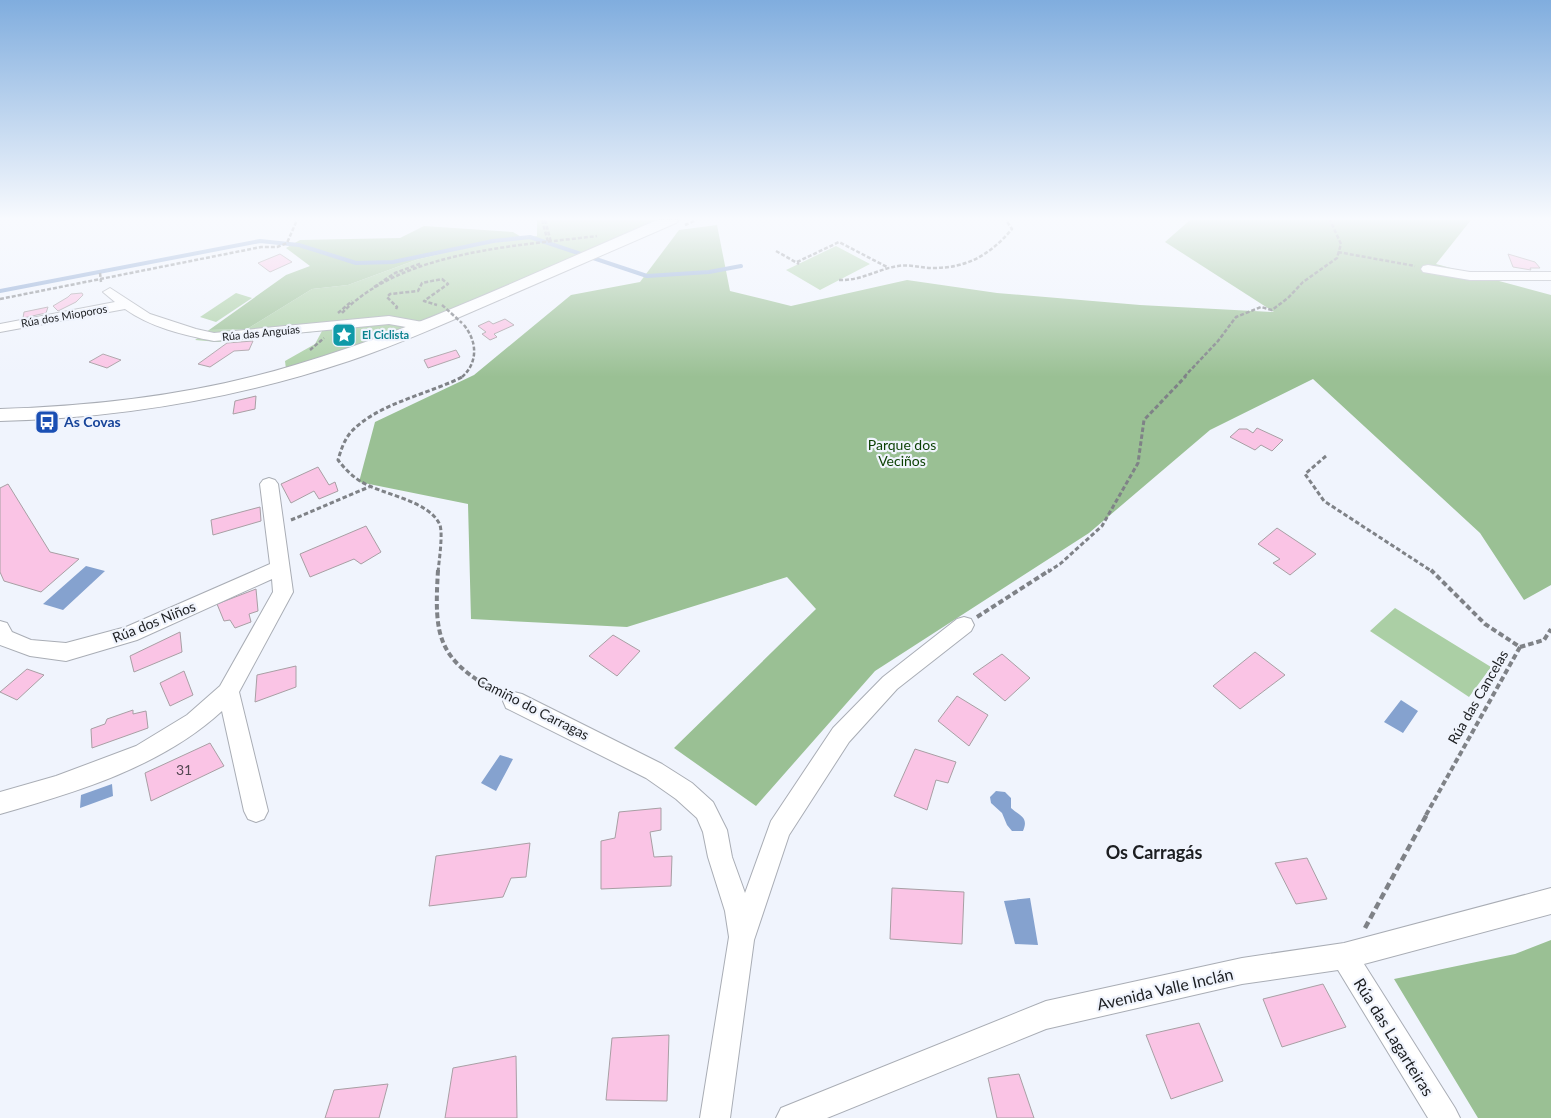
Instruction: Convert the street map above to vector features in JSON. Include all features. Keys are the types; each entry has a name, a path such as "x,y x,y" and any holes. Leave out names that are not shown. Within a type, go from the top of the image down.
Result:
{"main road":[{"path":"0,416 54,415 149,404 237,387 342,357 423,326 549,272"}],"street":[{"path":"1447,272 1470,276 1551,276"},
{"name":"Rúa das Anguías","path":"110,292 145,317 214,338 252,336 332,325 389,320 423,326"},
{"name":"Rúa dos Mioporos","path":"0,328 128,304"},
{"path":"0,803 56,787 144,754 194,722 228,692 283,592 269,484"},
{"name":"Rúa dos Niños","path":"0,629 4,638 30,648 66,652 130,634 279,568"},
{"name":"Camiño do Carragas","path":"715,1118 741,940 779,829 841,735 890,683 964,625"},
{"path":"228,692 256,811"},
{"name":"Camiño do Carragas","path":"514,701 654,771 684,792 705,810 715,830 720,857 738,911 741,940"},
{"name":"Avenida Valle Inclán","path":"791,1118 1046,1015 1242,971 1352,953 1551,901"},
{"name":"Rúa das Lagarteiras","path":"1352,953 1445,1118"}],"path":[{"path":"0,299 134,272"},
{"path":"308,351 323,341 342,307 398,272"},
{"path":"332,325 348,306 404,272"},
{"path":"839,280 862,280 880,272"},
{"path":"964,625 1060,564 1102,526 1138,463 1144,420 1218,341 1236,316 1261,307 1272,310 1317,272"},
{"name":"Camiño do Carragas","path":"389,320 397,307 387,297 390,292 399,290 413,293 418,291 422,283 447,281 446,288 424,301 442,306 462,323 473,337 476,350 472,364 464,376 367,420 351,433 342,446 338,460 343,470 354,479 369,487 424,508 434,515 440,527 439,582 436,611 439,639 457,665 478,682 514,701"},
{"name":"Rúa das Cancelas","path":"1326,456 1305,474 1324,501 1432,571 1485,624 1520,647 1465,742 1352,953"},
{"path":"274,527 369,487"},
{"path":"1520,647 1544,640 1551,629"}],"green space":[{"path":"294,272 383,272 348,285 312,289 247,329 209,330 286,275"},
{"path":"383,272 541,272 428,319 286,369 285,361 315,344 322,331 218,342 195,340 209,330 247,329 312,289 348,285"},
{"name":"Parque dos Veciños","path":"647,272 726,272 730,291 791,306 907,280 997,293 1140,305 1274,312 1212,272 1466,272 1551,295 1551,585 1524,600 1480,533 1313,379 1210,430 1089,533 875,671 756,806 674,748 816,609 787,577 627,627 471,619 468,504 359,482 375,422 474,375 571,295 640,282"},
{"path":"790,272 854,272 820,290"},
{"path":"236,293 252,298 216,322 200,317"},
{"path":"1395,608 1491,667 1469,697 1370,631"},
{"path":"1551,940 1551,1118 1478,1118 1394,979 1515,954"}],"water":[{"path":"86,566 105,571 63,610 43,604"},
{"path":"1401,700 1418,711 1403,733 1384,722"},
{"path":"500,755 513,759 496,791 481,783"},
{"path":"112,784 113,796 80,808 81,795"},
{"path":"996,791 1005,792 1011,798 1011,808 1024,820 1025,826 1023,831 1012,831 1002,813 991,803 990,797"},
{"path":"1030,898 1038,945 1015,944 1004,901"}],"building":[{"path":"82,293 83,295 76,302 58,311 53,306 71,294"},
{"path":"48,307 46,313 23,318 24,312"},
{"path":"505,319 514,325 494,334 497,337 490,340 482,334 486,332 478,326 489,321 493,324"},
{"path":"253,341 249,350 234,351 210,367 198,364 227,343"},
{"path":"456,350 460,357 428,368 424,360"},
{"path":"103,354 121,360 107,368 89,362"},
{"path":"256,396 255,409 233,414 235,401"},
{"path":"1257,428 1283,440 1272,451 1261,445 1255,450 1230,437 1239,429 1247,429 1253,433"},
{"path":"318,467 329,485 335,482 338,491 319,499 314,491 291,503 281,484"},
{"path":"8,484 50,552 79,559 41,592 4,581 0,572 0,488"},
{"path":"260,507 261,521 213,535 211,520"},
{"path":"366,526 381,552 361,564 354,559 310,577 300,554"},
{"path":"1277,528 1316,554 1290,575 1273,563 1280,559 1258,544"},
{"path":"256,589 258,611 249,614 251,622 235,628 230,620 224,621 217,604"},
{"path":"180,632 182,652 134,672 130,656"},
{"path":"613,635 640,651 617,676 589,656"},
{"path":"1255,652 1285,675 1240,709 1213,686"},
{"path":"1002,654 1030,678 1005,701 973,674"},
{"path":"296,666 296,687 255,702 257,675"},
{"path":"27,669 44,675 17,700 0,692"},
{"path":"184,671 193,695 170,706 160,683"},
{"path":"957,696 988,715 969,746 938,721"},
{"path":"133,710 133,714 146,711 148,728 92,748 91,729 105,724 107,719"},
{"path":"210,743 224,766 151,801 145,773"},
{"path":"915,749 956,762 948,783 936,780 927,810 894,796"},
{"path":"661,808 661,830 650,832 654,857 672,856 671,886 601,889 601,841 615,838 619,812"},
{"path":"530,843 526,877 511,878 503,897 429,906 436,856"},
{"path":"1307,858 1327,899 1296,904 1275,863"},
{"path":"892,888 964,892 962,944 890,939"},
{"path":"1323,984 1346,1027 1282,1047 1263,999"},
{"path":"1199,1023 1223,1081 1171,1099 1146,1035"},
{"path":"669,1035 667,1101 606,1100 612,1038"},
{"path":"516,1056 517,1118 445,1118 453,1068"},
{"path":"1019,1074 1034,1118 997,1118 988,1078"},
{"path":"388,1084 379,1118 325,1118 334,1090"}],"waterway":[{"path":"0,291 98,272"},
{"path":"636,272 647,276 706,272"}],"place":[{"name":"El Ciclista","path":"344,335"},
{"name":"As Covas","path":"47,422"}],"district":[{"name":"Os Carragás","path":"1154,853"}]}
